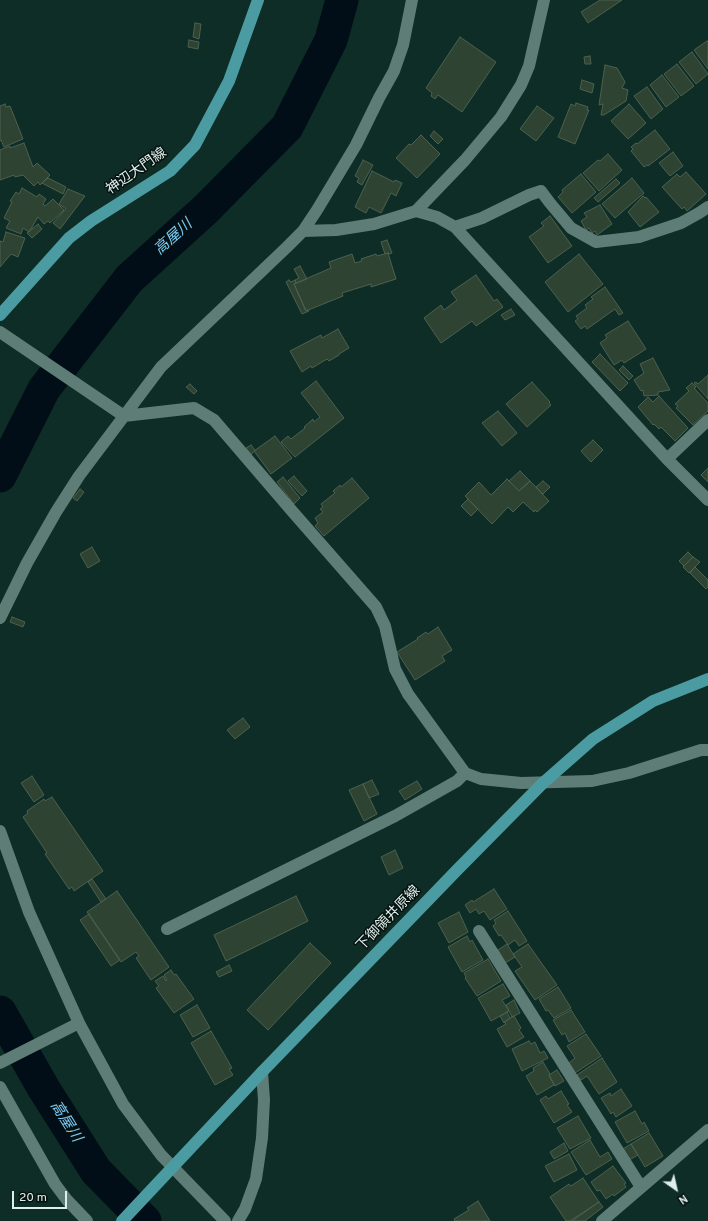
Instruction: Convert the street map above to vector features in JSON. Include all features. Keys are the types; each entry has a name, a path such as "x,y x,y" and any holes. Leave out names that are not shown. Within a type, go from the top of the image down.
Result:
{"main road":[{"name":"神辺大門線","path":"0,315 69,238 91,221 170,171 195,145 230,81 258,0"},
{"name":"下御領井原線","path":"122,1221 262,1072 458,869 544,783 593,739 653,701 708,679"}],"street":[{"path":"0,618 27,563 56,512 122,414 161,367 303,231 317,210 356,145 394,71 403,45 412,0"},
{"path":"303,231 336,230 374,224 416,211 465,160 501,117 521,85 530,66 544,0"},
{"path":"455,227 482,218 529,195 541,191 571,228 596,242 639,238 681,223 699,214 708,207"},
{"path":"416,211 438,217 455,227 667,459 708,500"},
{"path":"0,332 122,414 194,408 214,420 376,607 385,626 395,669 408,694 465,773 489,780 521,783 592,781 630,773 701,750 708,750"},
{"path":"667,459 708,420"},
{"path":"167,929 395,816 457,781 465,773"},
{"path":"0,831 29,912 79,1022 123,1104 161,1155 169,1172 225,1221"},
{"path":"479,931 641,1187"},
{"path":"0,1062 79,1022"},
{"path":"238,1221 245,1209 256,1179 262,1138 262,1072"},
{"path":"0,1087 55,1184 66,1200 87,1221"},
{"path":"602,1221 708,1130"}],"building":[{"path":"600,0 622,0 588,23 581,12"},
{"path":"195,23 201,24 199,39 193,37"},
{"path":"460,37 496,62 462,112 438,95 435,99 431,96 432,93 426,88"},
{"path":"189,40 199,42 198,49 188,47"},
{"path":"707,41 708,42 708,69 694,50"},
{"path":"692,52 708,74 696,84 679,62"},
{"path":"590,56 591,64 585,64 584,57"},
{"path":"677,64 694,86 681,96 664,74"},
{"path":"605,65 617,68 625,82 622,88 628,90 626,101 604,115 601,115 603,104 599,105"},
{"path":"662,75 679,97 666,107 650,85"},
{"path":"582,80 594,84 592,93 580,89"},
{"path":"647,87 663,109 651,119 634,96"},
{"path":"576,103 588,107 587,110 589,110 575,144 558,137 571,104 575,106"},
{"path":"5,104 6,107 10,106 23,139 4,147 1,140 0,141 0,106"},
{"path":"629,104 646,123 628,139 611,121"},
{"path":"537,106 554,118 536,141 520,129"},
{"path":"655,130 670,149 648,166 647,165 644,167 631,151 633,149 631,147"},
{"path":"434,131 443,139 438,144 430,136"},
{"path":"421,135 440,154 417,178 396,158 409,144 411,145"},
{"path":"24,143 33,167 37,163 50,175 40,185 38,182 34,186 23,175 15,177 14,175 0,180 0,150"},
{"path":"673,152 683,166 670,176 659,163"},
{"path":"608,154 622,170 599,191 583,173 598,160 600,161"},
{"path":"363,160 373,165 362,185 357,182 359,178 355,176"},
{"path":"372,171 394,182 395,180 402,183 396,196 391,193 381,213 369,207 366,213 355,207"},
{"path":"686,172 706,194 687,211 684,207 682,209 662,187 677,174 680,177"},
{"path":"581,174 596,192 572,213 558,197 563,192 562,190"},
{"path":"48,178 66,187 63,194 42,183"},
{"path":"632,178 644,193 615,218 602,204"},
{"path":"616,179 620,183 598,202 594,198"},
{"path":"22,188 37,197 39,194 46,199 43,204 45,206 53,199 64,210 50,223 48,221 44,224 38,217 29,232 23,228 21,234 6,228 10,221 4,218 12,202 10,201 16,192 19,194"},
{"path":"68,189 85,196 60,229 53,223 66,209 59,204"},
{"path":"643,196 645,198 646,197 659,212 640,227 628,212"},
{"path":"600,205 612,224 597,235 595,231 592,233 589,228 586,230 581,221 587,217 584,213"},
{"path":"550,216 572,246 548,263 529,237 544,226 541,223"},
{"path":"38,224 42,229 32,238 27,233"},
{"path":"6,232 25,238 18,257 11,254 0,267 0,241 3,242"},
{"path":"387,240 392,253 385,254 381,242"},
{"path":"388,253 396,279 371,287 371,284 342,293 343,296 306,311 294,284 331,268 329,262 352,254 355,263 362,261 361,259 376,254 377,256"},
{"path":"579,254 603,284 568,312 545,282"},
{"path":"300,266 307,279 296,283 295,280 299,278 294,269"},
{"path":"476,275 494,301 497,299 503,307 476,326 472,321 441,343 424,318 441,305 444,310 457,300 451,292"},
{"path":"289,280 291,282 295,280 296,283 294,284 306,311 309,311 302,314 286,282"},
{"path":"605,287 623,313 619,315 615,309 587,329 585,326 581,329 575,321 578,319 576,316 587,308 585,305 593,299 591,297"},
{"path":"511,309 515,315 505,320 501,315"},
{"path":"628,321 646,349 624,363 622,360 614,365 600,343 607,338 605,335"},
{"path":"338,329 349,348 329,361 327,359 302,372 290,351 321,335 322,338"},
{"path":"600,354 628,383 620,391 592,362"},
{"path":"653,358 670,390 658,392 658,395 644,396 643,390 641,391 634,380 644,373 640,364"},
{"path":"623,366 633,376 629,380 619,370"},
{"path":"708,375 708,399 694,383 696,382 698,384"},
{"path":"316,381 344,418 295,457 281,442 288,436 291,439 305,428 304,427 313,419 314,422 320,417 301,393"},
{"path":"532,382 551,405 527,427 506,404"},
{"path":"692,383 696,387 694,388 708,403 708,411 693,425 676,408 678,406 675,404 689,391 686,388"},
{"path":"190,384 197,391 194,394 186,387"},
{"path":"659,396 688,428 675,441 661,427 659,429 654,424 653,425 638,407 648,397 653,402"},
{"path":"498,411 517,433 502,446 482,423"},
{"path":"275,436 292,458 271,474 254,451"},
{"path":"593,440 603,450 591,462 581,451"},
{"path":"251,445 255,450 251,455 246,448"},
{"path":"708,468 708,482 701,475"},
{"path":"520,471 530,481 519,491 509,481"},
{"path":"294,476 307,491 302,496 288,481"},
{"path":"283,477 300,498 294,504 277,482"},
{"path":"352,478 369,498 324,536 315,526 318,523 315,518 323,512 320,509 323,507 321,504 335,493 333,491 340,485 341,487"},
{"path":"507,479 519,491 530,481 549,501 537,512 535,510 534,512 523,502 513,512 508,507 492,524 465,496 479,482 491,495"},
{"path":"543,481 550,487 543,494 536,487"},
{"path":"80,489 84,492 77,501 73,498"},
{"path":"468,499 478,509 471,516 461,506"},
{"path":"92,547 100,561 88,568 80,554"},
{"path":"688,552 693,557 684,566 679,561"},
{"path":"693,557 700,562 689,573 683,567"},
{"path":"695,567 708,580 708,587 706,589 690,573"},
{"path":"12,617 25,622 23,627 10,622"},
{"path":"438,627 452,650 442,656 445,661 415,680 397,652 418,639 417,638 426,632 428,634"},
{"path":"243,718 250,727 235,739 227,730"},
{"path":"32,776 44,795 34,802 21,783"},
{"path":"372,780 379,794 369,798 363,784"},
{"path":"417,781 422,789 405,800 399,791"},
{"path":"363,784 377,814 364,821 349,790"},
{"path":"52,797 103,871 74,891 72,887 69,889 45,854 47,853 23,817 28,813 27,811 44,799 45,801"},
{"path":"395,850 403,868 389,875 381,857"},
{"path":"92,879 106,899 101,902 88,882"},
{"path":"494,889 507,909 490,920 484,911 479,914 476,909 470,913 465,905 472,900 473,902"},
{"path":"117,891 169,967 151,980 136,958 139,956 136,952 121,962 87,912"},
{"path":"296,896 308,921 226,961 214,935"},
{"path":"508,911 527,941 519,946 515,940 508,945 501,935 499,936 493,926 496,923 494,920"},
{"path":"459,912 468,932 449,943 438,923"},
{"path":"89,914 120,960 111,966 80,920"},
{"path":"467,936 470,942 472,940 483,960 462,972 448,947"},
{"path":"310,943 331,963 268,1030 247,1010"},
{"path":"507,944 515,957 505,963 498,950"},
{"path":"528,944 557,985 535,1000 515,971 522,967 513,954"},
{"path":"488,959 501,981 477,996 465,978 464,973"},
{"path":"229,965 232,971 219,977 216,972"},
{"path":"171,970 174,975 176,974 194,999 174,1013 156,988 159,986 155,981 163,976 166,981 167,980 164,975"},
{"path":"503,984 510,996 502,1000 509,1011 491,1021 478,998"},
{"path":"558,987 571,1008 554,1018 548,1010 546,1011 539,999"},
{"path":"514,1000 520,1013 512,1017 506,1005"},
{"path":"197,1005 210,1028 193,1037 180,1015"},
{"path":"571,1010 585,1032 569,1042 565,1033 562,1035 553,1020"},
{"path":"507,1012 510,1018 504,1023 500,1016"},
{"path":"514,1016 521,1028 519,1030 524,1037 507,1047 497,1029 506,1024 504,1022"},
{"path":"211,1031 232,1068 229,1069 233,1075 215,1085 191,1043"},
{"path":"586,1034 601,1056 575,1073 569,1063 575,1058 567,1046"},
{"path":"529,1041 531,1044 535,1042 540,1053 544,1051 548,1058 522,1071 512,1049"},
{"path":"602,1058 617,1082 599,1094 587,1076 581,1080 577,1075"},
{"path":"543,1062 554,1085 537,1095 526,1076 534,1071 533,1068"},
{"path":"557,1070 564,1081 555,1086 549,1075"},
{"path":"621,1089 632,1106 616,1117 613,1112 611,1114 601,1098 610,1093 611,1096"},
{"path":"561,1091 572,1112 554,1123 540,1100 546,1096 548,1099"},
{"path":"635,1111 642,1124 644,1122 649,1131 627,1143 615,1122"},
{"path":"578,1116 591,1138 570,1149 557,1128"},
{"path":"649,1133 663,1156 645,1167 631,1144"},
{"path":"590,1140 600,1157 608,1152 612,1159 586,1175 571,1152"},
{"path":"564,1143 568,1151 554,1159 550,1152"},
{"path":"631,1144 638,1155 629,1160 623,1149"},
{"path":"569,1154 577,1170 554,1182 545,1166"},
{"path":"613,1166 626,1183 624,1184 626,1187 614,1196 613,1194 606,1199 600,1190 597,1191 591,1182"},
{"path":"583,1178 599,1202 570,1221 566,1221 550,1197 569,1184 571,1186"},
{"path":"478,1201 490,1221 455,1221 454,1219 469,1210 467,1208"},
{"path":"599,1202 603,1207 585,1221 572,1221"}],"waterway":[{"name":"高屋川","path":"0,476 44,389 129,279 206,209 287,127 331,40 342,0"},
{"name":"高屋川","path":"0,1012 44,1089 96,1171 145,1221"}]}
